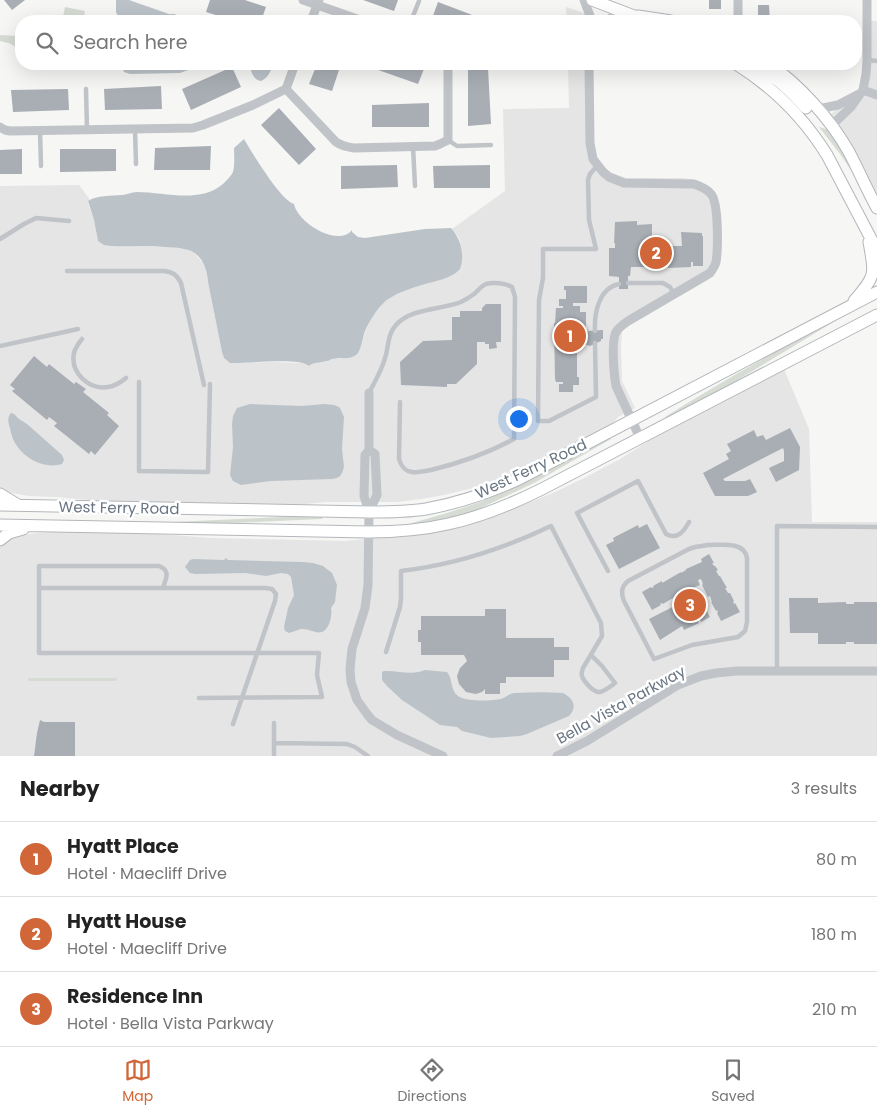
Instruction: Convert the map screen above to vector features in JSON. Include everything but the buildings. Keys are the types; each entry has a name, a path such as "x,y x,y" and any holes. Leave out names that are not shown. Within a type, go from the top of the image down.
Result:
{"main road":[{"path":"600,1 630,15"},
{"path":"746,70 765,72 796,97 817,119 832,125"},
{"path":"746,70 775,92 814,136 827,155 877,250"},
{"path":"778,70 832,125 849,152 877,208"},
{"path":"848,308 868,285 874,270 867,230"},
{"name":"West Ferry Road","path":"0,506 369,512 426,509 463,500 504,486 536,470 877,292"},
{"name":"West Ferry Road","path":"0,525 386,532 448,524 495,510 542,489 877,314"},
{"path":"859,324 877,322"},
{"path":"0,494 19,506"},
{"path":"0,540 9,533 31,526"}],"street":[{"path":"303,0 318,2 349,15"},
{"path":"584,0 590,15"},
{"path":"737,15 738,0"},
{"path":"832,125 851,107 861,92 867,60 867,0"},
{"path":"313,15 318,2"},
{"path":"614,15 621,11"},
{"path":"0,128 10,131 198,127 286,89 293,70"},
{"path":"286,89 336,142 346,147 435,146 448,140 448,70"},
{"path":"589,70 589,136 591,152 597,166 608,177 624,183 694,184 702,187 711,194 717,212 716,256 714,268 710,273 628,320 615,334 616,386 640,438"},
{"path":"818,109 838,105 861,92 877,94"},
{"path":"369,393 369,450 364,455 364,496 369,512 368,585 363,616 350,659 350,674 358,700 367,714 379,725 443,756"},
{"name":"Bella Vista Parkway","path":"557,756 587,741 678,685 701,676 727,672 877,671"}],"lane":[{"path":"413,15 419,1"},
{"path":"867,60 877,62"},
{"path":"86,89 87,130"},
{"path":"135,129 136,164"},
{"path":"40,130 41,166"},
{"path":"448,140 457,146 491,145"},
{"path":"413,146 415,186"},
{"path":"595,343 596,397 549,421 538,421 539,300 543,278 543,249 596,249 589,220 588,180 590,174 597,166"},
{"path":"0,239 36,218 69,221"},
{"path":"67,271 164,271 172,272 180,279 207,385 208,472 138,471 139,382"},
{"path":"628,283 662,283 670,287 674,294"},
{"path":"369,393 385,360 390,335 401,320 418,313 463,301 486,284 506,284 512,287 515,297 514,439 454,464 423,472 410,472 402,466 399,459 400,402"},
{"path":"595,330 595,315 599,303 608,290 615,284 619,284"},
{"path":"0,346 78,328"},
{"path":"82,339 74,353 74,364 86,382 95,387 106,388 116,385 126,378"},
{"path":"608,571 577,513 638,481 666,534 671,537 678,536 690,522"},
{"path":"386,652 400,607 401,571 479,556 515,543 551,526 601,624 602,636 590,656 583,668 582,674 584,679 592,688 599,692 615,684 602,666 590,656"},
{"path":"777,671 777,526 877,527"},
{"path":"708,545 737,546 743,549 746,552 747,558 747,622 745,631 738,637 703,642 654,659 624,601 622,592 626,583 695,547 708,545"},
{"path":"163,588 166,573 159,566 39,566 39,653 319,654 317,675 322,697 199,698"},
{"path":"39,588 265,588 272,590 276,594 275,601 233,724"},
{"path":"274,723 274,756"},
{"path":"274,744 347,744 368,756"}],"shaded area":[{"path":"116,0 129,0 176,15 117,15"},
{"path":"65,7 85,11 84,15 63,15"},
{"path":"566,7 590,15 567,15"},
{"path":"867,21 877,21 877,194 830,115 863,87"},
{"path":"0,35 15,36 15,46 9,43 0,41"},
{"path":"123,70 188,70 180,73 130,74"},
{"path":"251,70 271,70 266,78 261,81 254,77"},
{"path":"568,70 593,70 594,151 599,162 610,172 626,178 683,178 696,180 710,188 718,199 714,274 706,281 622,331 622,381 635,408 618,417 612,425 513,476 444,495 397,502 326,502 284,506 121,503 29,496 0,489 0,186 79,185 90,200 88,203 98,241 111,246 185,249 193,252 204,264 222,352 224,358 230,363 305,363 309,366 313,363 342,359 360,345 370,320 389,298 409,289 451,276 461,267 460,242 452,229 505,191 503,109 569,108"},
{"path":"819,127 829,130 854,173 853,173"},
{"path":"244,139 274,185 288,201 294,204 302,218 310,225 328,234 337,236 346,235 352,230 358,237 365,238 425,229 451,228 461,247 460,269 447,277 410,289 386,300 371,319 359,351 353,357 332,359 309,366 303,363 284,361 230,363 224,358 222,352 207,273 200,258 186,249 104,245 98,241 88,201 100,197 135,192 182,196 203,194 214,190 232,174 234,148"},
{"path":"835,320 731,384 666,419 665,417 728,379"},
{"path":"784,369 809,429 812,522 877,522 877,756 0,756 0,546 3,542 25,535 68,531 131,532 212,538 345,541 447,530 488,519 553,493 620,459 663,432"},
{"path":"250,404 302,406 324,404 339,407 344,417 342,449 344,467 340,476 332,479 271,481 241,485 233,481 230,475 233,447 233,416 237,408"},
{"path":"11,413 27,424 62,455 64,460 62,464 43,464 31,459 21,451 14,442 11,433 8,420"},
{"path":"610,437 611,439 534,483 470,513 439,521 412,525 412,523 480,502 501,493"},
{"path":"323,516 322,519 173,524 173,522"},
{"path":"226,558 228,560 303,562 323,566 332,573 337,585 335,602 331,608 331,618 326,629 320,632 305,629 289,633 285,631 284,627 288,608 294,595 291,577 288,574 281,573 266,576 245,573 195,574 190,573 185,567 193,559 224,560"},
{"path":"425,670 447,672 455,694 462,698 485,701 501,699 513,693 563,693 572,700 574,706 569,716 520,736 491,738 462,731 457,727 440,725 402,700 382,680 382,672 384,671 410,673"},
{"path":"28,678 117,678 116,681 28,681"}],"place":[{"name":"Hyatt House","path":"656,253"},
{"name":"Hyatt Place","path":"570,336"},
{"name":"Residence Inn","path":"690,605"}]}
